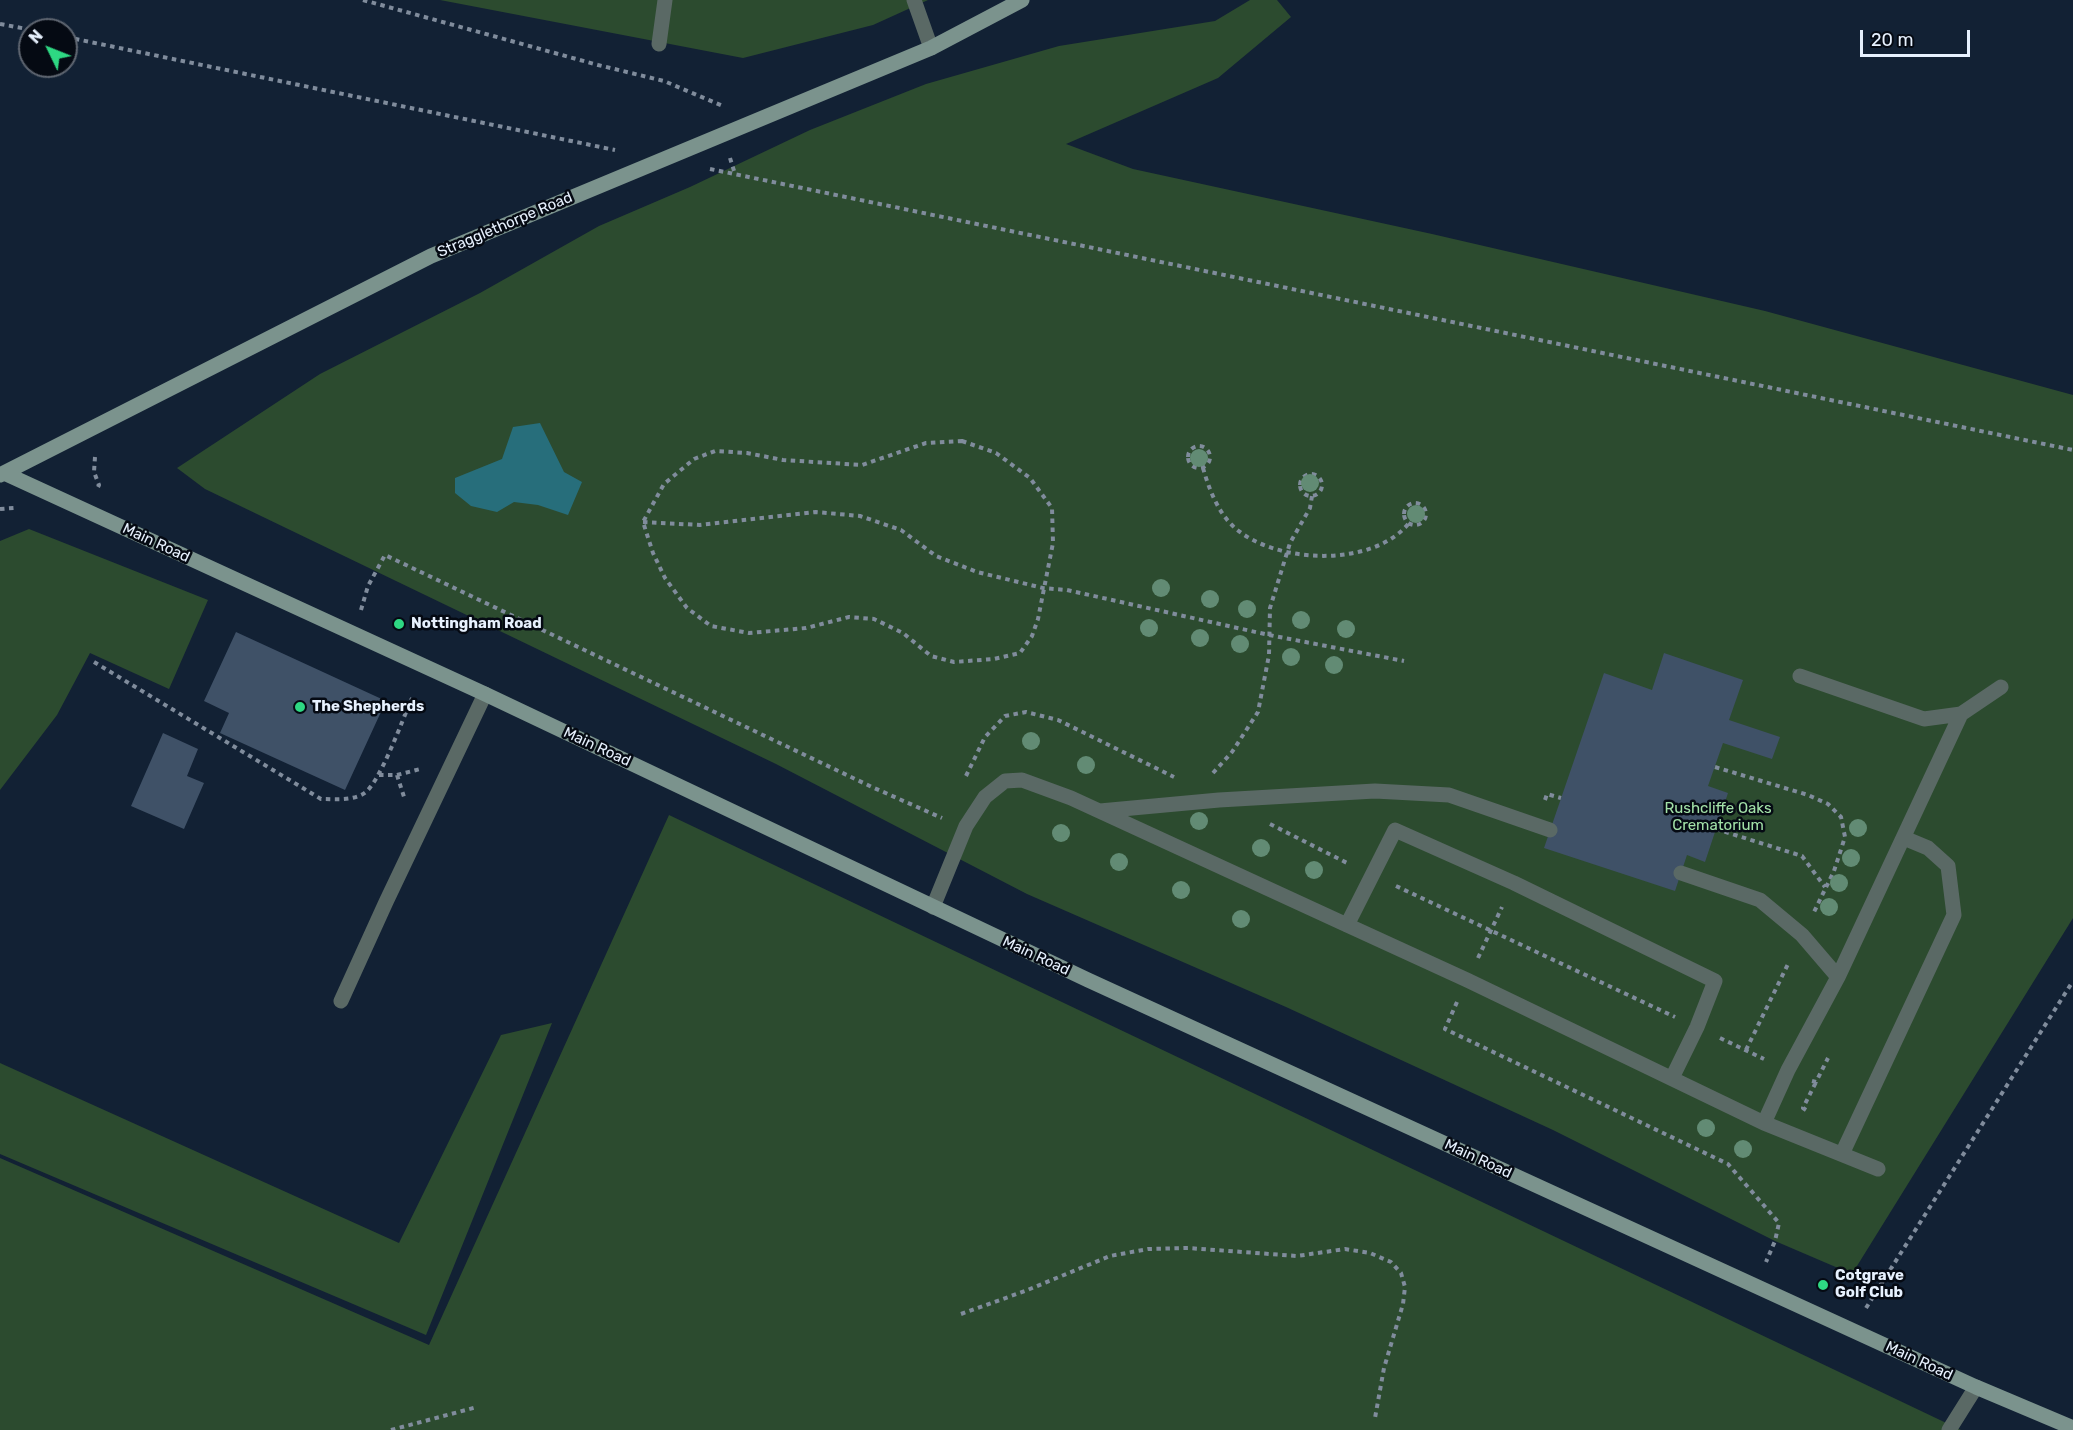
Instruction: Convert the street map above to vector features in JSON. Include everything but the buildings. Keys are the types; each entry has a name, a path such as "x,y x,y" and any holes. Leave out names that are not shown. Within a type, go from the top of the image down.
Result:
{"street":[{"name":"Stragglethorpe Road","path":"2,474 431,256 931,48 1022,0"},
{"name":"Main Road","path":"2,474 485,694 1098,985 1976,1387 2073,1428"}],"lane":[{"path":"659,44 665,0"},
{"path":"914,0 931,48"},
{"path":"1800,676 1924,719 1962,714 2001,687"},
{"path":"341,1001 452,760 485,694"},
{"path":"1764,1123 1788,1070 1838,977 1962,714"},
{"path":"933,907 966,826 985,797 1005,781 1022,780 1071,798 1347,925 1764,1123 1878,1169"},
{"path":"1100,811 1219,800 1375,791 1449,795 1550,830"},
{"path":"1347,925 1395,830 1514,883 1715,981 1697,1027 1672,1078"},
{"path":"1842,1154 1954,915 1948,866 1928,848 1904,838"},
{"path":"1681,873 1760,900 1802,935 1838,977"},
{"path":"1949,1430 1976,1387"}],"path":[{"path":"363,0 664,81 757,120"},
{"path":"0,24 18,27"},
{"path":"78,39 624,152"},
{"path":"706,168 2073,450"},
{"path":"962,441 996,453 1030,477 1052,508 1053,543 1043,588 1038,619 1032,636 1020,653 994,659 954,662 931,656 903,633 873,619 849,617 806,628 749,633 711,626 687,608 665,578 652,553 643,522 664,484 694,459 715,451 747,453 807,462 862,465 926,443 962,441"},
{"path":"1202,446 1208,450 1210,457 1208,464 1203,468 1190,465 1187,458 1189,451 1195,447 1202,446"},
{"path":"1203,468 1221,510 1236,528 1258,542 1287,553 1312,556 1347,555 1376,548 1404,530 1409,524"},
{"path":"1212,775 1232,752 1258,712 1269,655 1270,608 1287,553 1310,508 1312,496 1320,491 1323,484 1314,474 1307,474 1301,479 1299,485 1302,492 1312,496"},
{"path":"1411,503 1418,503 1424,507 1426,513 1424,520 1419,525 1409,524 1403,514 1405,507 1411,503"},
{"path":"643,522 700,525 816,512 860,516 901,530 936,556 977,572 1043,588 1067,590 1269,635 1404,661"},
{"path":"94,662 321,799 342,800 365,794 379,775 412,698"},
{"path":"379,775 397,775 452,760"},
{"path":"1715,766 1808,795 1828,804 1841,817 1845,837 1834,871 1746,1050"},
{"path":"1716,829 1802,856 1826,888"},
{"path":"1852,1330 2073,981"},
{"path":"1814,1113 1803,1108 1816,1083"},
{"path":"961,1314 1110,1256 1148,1249 1188,1248 1298,1256 1345,1250 1370,1253 1391,1262 1401,1273 1404,1287 1403,1304 1384,1368 1375,1418"},
{"path":"391,1430 477,1407"}],"green space":[{"path":"440,0 928,0 873,25 743,58"},
{"name":"Rushcliffe Oaks Crematorium","path":"1250,0 1277,0 1291,17 1218,78 1066,144 1133,169 1432,234 1765,311 2073,395 2073,918 1852,1274 1775,1241 1553,1130 1286,1007 1027,894 776,764 205,489 177,468 320,374 480,293 599,226 690,187 810,130 926,84 1059,46 1215,21"},
{"path":"29,529 208,600 169,689 90,653 57,715 0,790 0,541"},
{"path":"669,815 1961,1430 0,1430 0,1158 429,1345"},
{"path":"552,1023 426,1335 0,1154 0,1063 399,1243 501,1035"}],"shaded area":[{"path":"540,423 564,472 582,482 568,515 538,505 514,502 497,512 471,506 455,493 455,478 502,459 513,427"}],"place":[{"name":"Nottingham Road","path":"399,624"},
{"name":"The Shepherds","path":"300,707"},
{"name":"Cotgrave Golf Club","path":"1823,1285"}]}
